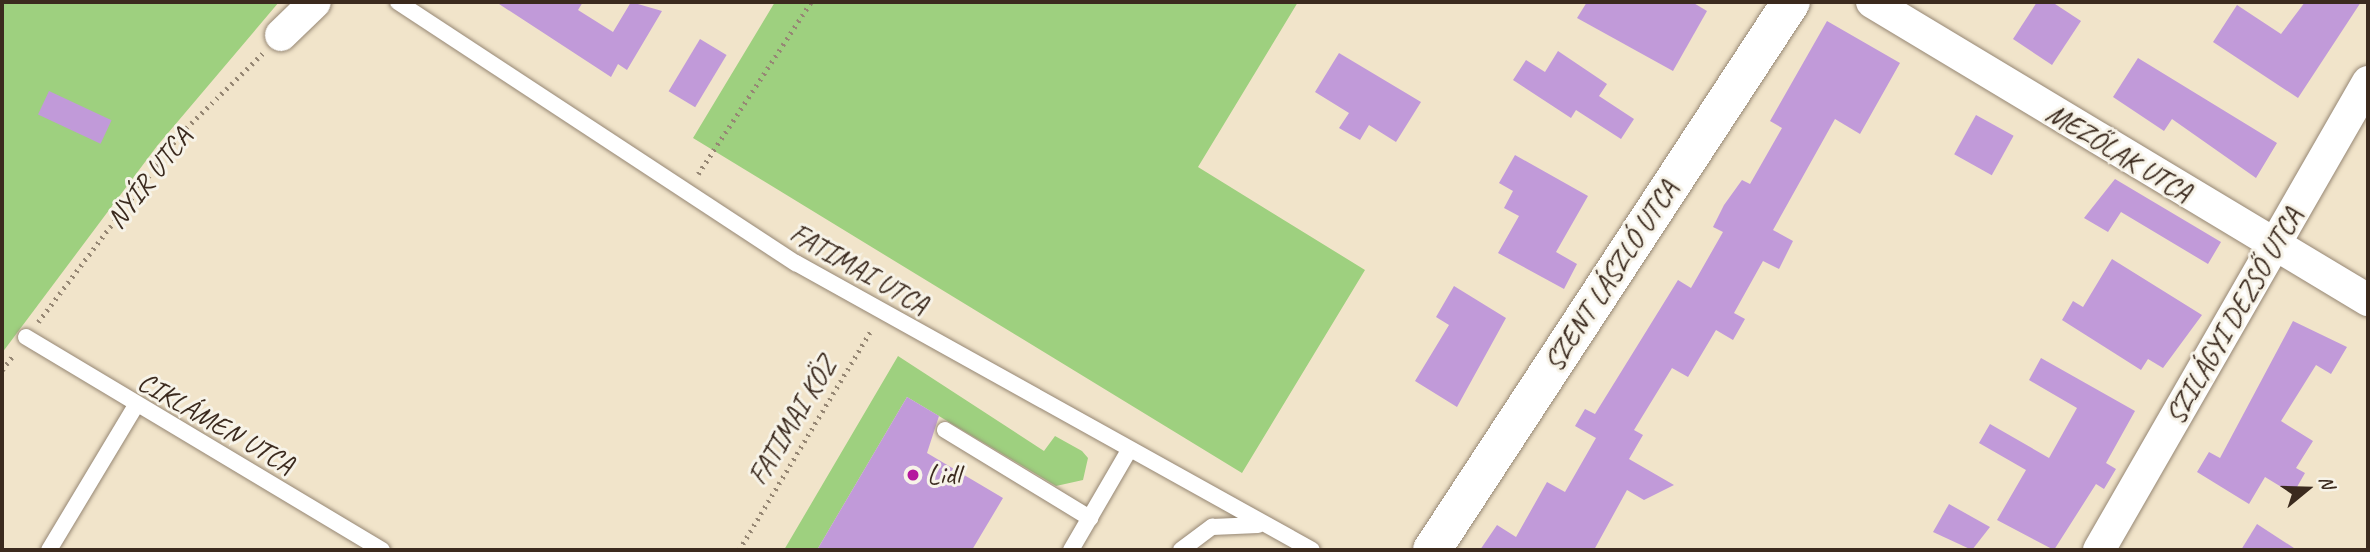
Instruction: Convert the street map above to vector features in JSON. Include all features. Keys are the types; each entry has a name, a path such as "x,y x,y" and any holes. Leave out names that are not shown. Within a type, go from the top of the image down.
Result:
{"street":[{"path":"281,35 315,2"},
{"name":"SZENT LÁSZLÓ UTCA","path":"1432,550 1791,2"},
{"name":"MEZŐLAK UTCA","path":"1872,2 2274,247 2368,300"},
{"name":"SZILÁGYI DEZSŐ UTCA","path":"2099,550 2368,82"}],"lane":[{"name":"FATIMAI UTCA","path":"398,2 686,192 881,313 1128,452 1312,550"},
{"name":"CIKLÁMEN UTCA","path":"26,337 135,407 382,550"},
{"path":"49,550 135,407"},
{"path":"945,430 1090,518"},
{"path":"1071,550 1128,452"},
{"path":"1181,550 1212,527 1264,525"}],"path":[{"path":"686,192 811,2"},
{"name":"NYÍR UTCA","path":"2,370 181,133 281,35"},
{"name":"FATIMAI KÖZ","path":"739,550 881,313"}],"green space":[{"path":"2,2 279,2 157,146 2,353"},
{"path":"775,2 1298,2 1198,167 1365,270 1242,473 693,138"},
{"path":"898,356 1044,451 1055,436 1082,451 1088,458 1083,480 1056,486 907,397 817,550 784,550"}],"building":[{"path":"496,2 583,2 578,10 613,32 631,2 662,11 627,70 618,64 611,77"},
{"path":"1587,2 1692,2 1707,11 1673,71 1577,18"},
{"path":"2037,2 2052,2 2081,21 2052,65 2013,39"},
{"path":"2305,2 2361,2 2298,98 2213,42 2237,5 2281,34"},
{"path":"1827,21 1900,63 1860,134 1835,119 1773,230 1793,241 1779,269 1763,261 1734,313 1745,319 1733,340 1716,330 1688,377 1672,368 1634,430 1643,435 1629,459 1674,485 1644,500 1627,490 1594,550 1480,550 1497,525 1516,537 1547,482 1565,492 1596,438 1575,426 1585,409 1595,414 1678,280 1691,288 1723,232 1713,227 1724,205 1742,180 1750,184 1782,128 1770,121"},
{"path":"700,39 727,55 695,107 669,91"},
{"path":"1558,51 1607,84 1599,96 1634,119 1621,139 1576,110 1571,118 1513,80 1526,60 1545,72"},
{"path":"1339,53 1421,102 1396,142 1369,125 1360,140 1339,128 1349,113 1315,92"},
{"path":"2138,58 2277,143 2256,178 2172,119 2164,131 2113,97"},
{"path":"49,91 112,120 101,144 38,115"},
{"path":"1976,115 2014,136 1992,175 1954,154"},
{"path":"1515,155 1588,196 1556,252 1577,264 1564,289 1498,253 1519,216 1504,208 1513,191 1499,183"},
{"path":"2115,179 2221,242 2208,264 2121,212 2108,232 2084,218"},
{"path":"2112,259 2202,315 2163,368 2148,359 2141,370 2062,320 2073,301 2083,307"},
{"path":"1454,286 1506,318 1457,407 1415,381 1449,325 1436,317"},
{"path":"2293,321 2347,347 2331,374 2316,365 2281,421 2313,441 2296,468 2305,473 2293,494 2265,477 2249,504 2197,472 2209,452 2220,458"},
{"path":"2041,358 2135,411 2106,463 2116,469 2104,489 2096,484 2054,550 1997,520 2026,470 1979,443 1990,424 2049,458 2077,408 2029,380"},
{"name":"Lidl","path":"907,397 939,416 927,453 1003,498 972,550 817,550"},
{"path":"1949,504 1990,527 1972,550 1933,532"},
{"path":"2257,524 2297,550 2241,550"}],"place":[{"name":"Lidl","path":"913,475"}]}
